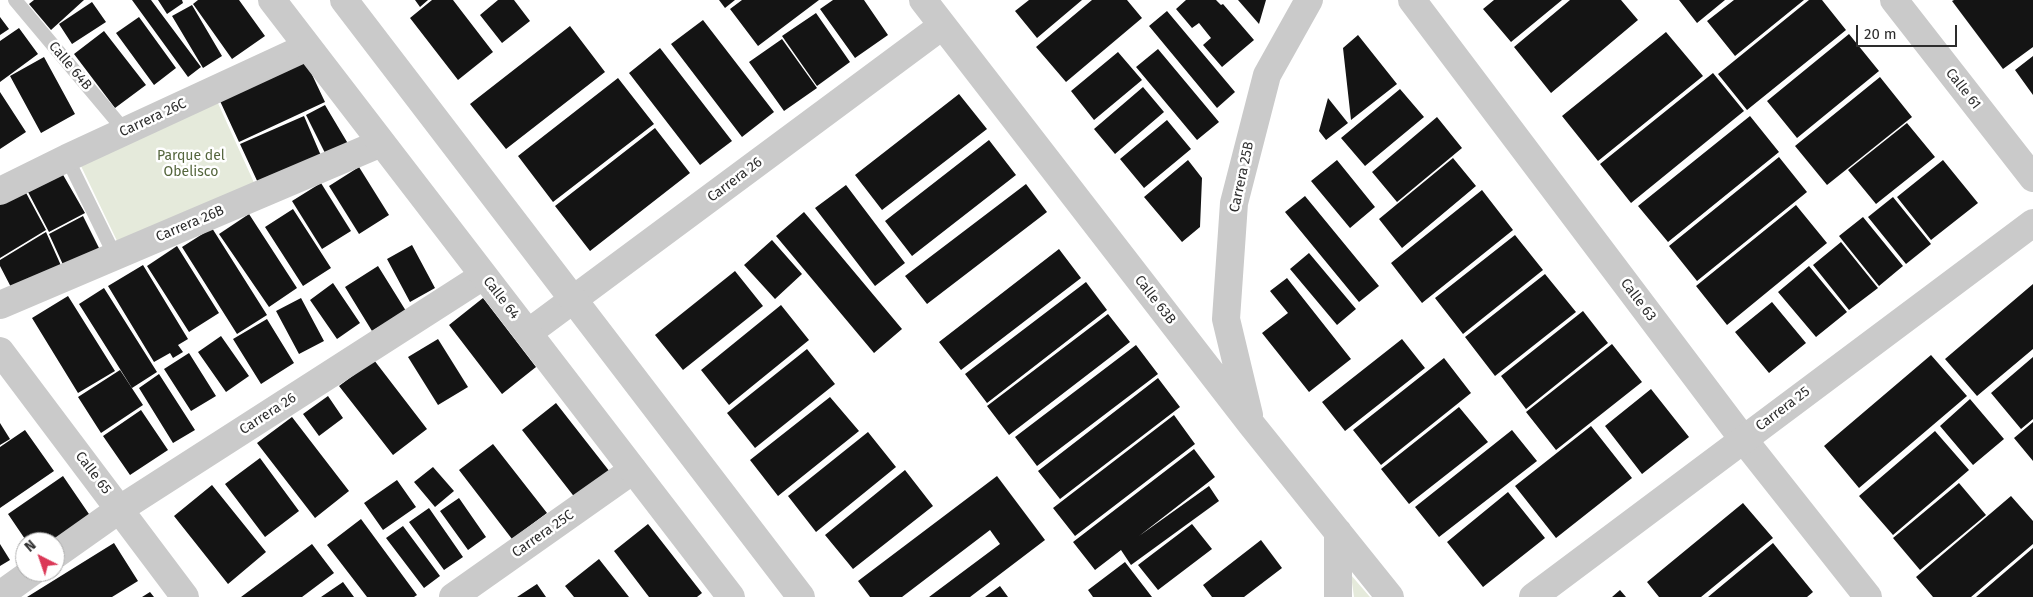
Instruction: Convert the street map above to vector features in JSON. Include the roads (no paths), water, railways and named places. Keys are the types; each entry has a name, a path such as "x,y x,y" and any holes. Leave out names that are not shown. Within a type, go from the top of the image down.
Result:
{"street":[{"name":"Calle 64","path":"272,0 730,597"},
{"path":"344,0 801,597"},
{"name":"Calle 63B","path":"923,0 1251,424 1390,597"},
{"name":"Carrera 25B","path":"1251,424 1226,318 1234,203 1267,75 1308,0"},
{"name":"Calle 63","path":"1412,0 1743,439 1868,597"},
{"name":"Calle 61","path":"1894,0 2033,178"},
{"name":"Carrera 26","path":"528,333 942,26"},
{"name":"Carrera 26C","path":"0,191 307,47"},
{"name":"Carrera 26B","path":"0,305 381,143"},
{"name":"Carrera 25","path":"1533,597 2033,223"},
{"name":"Carrera 26","path":"65,549 120,509 484,276"},
{"name":"Calle 65","path":"0,351 185,597"},
{"name":"Carrera 25C","path":"453,597 633,470"},
{"path":"1338,532 1338,597"},
{"path":"0,595 18,582"}],"lane":[{"name":"Calle 64B","path":"16,0 125,131"},
{"path":"67,158 115,256"}],"park label":[{"name":"Parque del Obelisco","path":"191,164"}]}
